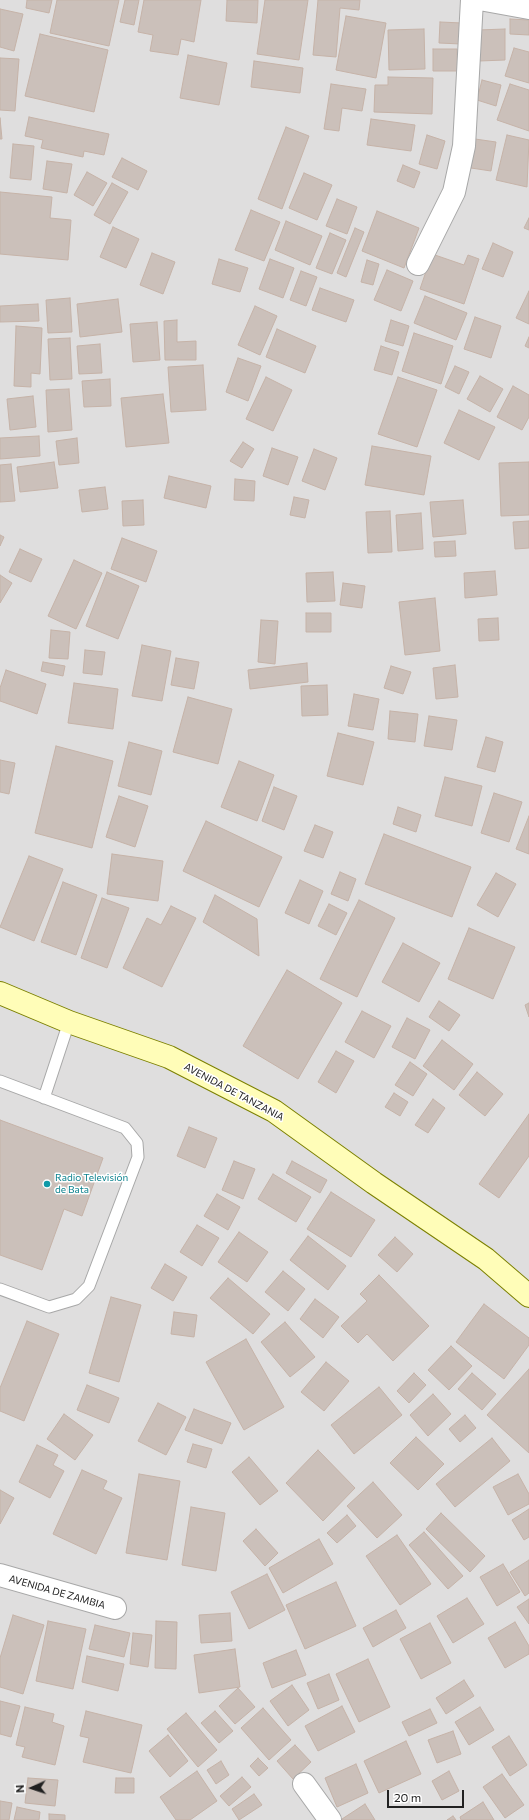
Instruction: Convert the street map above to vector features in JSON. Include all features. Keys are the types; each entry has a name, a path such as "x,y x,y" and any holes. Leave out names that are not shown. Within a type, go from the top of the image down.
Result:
{"main road":[{"name":"AVENIDA DE TANZANIA","path":"0,993 69,1022 169,1056 274,1111 374,1183 486,1259"},
{"path":"486,1259 529,1275"},
{"path":"486,1259 529,1296"}],"street":[{"path":"418,264 454,192 464,146 472,0"},
{"path":"485,0 529,8"},
{"name":"AVENIDA DE ZAMBIA","path":"0,1575 115,1608"},
{"path":"304,1784 330,1820"}],"lane":[{"path":"44,1098 69,1022"},
{"path":"0,1081 125,1128 137,1143 138,1157 90,1286 76,1299 49,1307 0,1288"}],"shaded area":[{"path":"0,0 529,0 529,1820 0,1820"}],"building":[{"path":"27,0 52,0 49,13 26,8"},
{"path":"57,0 119,0 109,46 50,33"},
{"path":"125,0 139,0 134,25 120,22"},
{"path":"144,0 201,0 194,42 181,39 178,55 150,51 153,35 138,32"},
{"path":"227,0 258,0 257,23 226,21"},
{"path":"265,0 308,0 299,60 257,54"},
{"path":"318,0 360,0 359,10 340,8 336,57 313,55"},
{"path":"0,9 23,14 14,51 0,47"},
{"path":"346,16 386,23 376,78 336,70"},
{"path":"510,19 529,20 529,35 510,34"},
{"path":"440,22 462,23 461,44 439,43"},
{"path":"424,29 425,69 389,70 388,30"},
{"path":"505,29 505,60 479,61 478,30"},
{"path":"40,34 108,50 94,112 25,96"},
{"path":"514,48 529,52 529,83 505,76"},
{"path":"433,49 457,49 458,71 433,71"},
{"path":"188,55 227,63 219,105 180,98"},
{"path":"0,58 19,59 15,111 0,110"},
{"path":"254,61 303,68 300,93 251,87"},
{"path":"388,77 433,78 432,114 374,112 375,85 388,85"},
{"path":"482,80 501,85 496,106 477,100"},
{"path":"331,84 366,89 362,111 342,108 339,131 324,129"},
{"path":"510,84 529,90 529,131 497,120"},
{"path":"29,117 109,134 104,155 84,151 83,157 41,148 43,140 25,136"},
{"path":"0,118 2,139 0,139"},
{"path":"371,119 415,125 411,151 367,145"},
{"path":"286,127 309,136 282,209 258,199"},
{"path":"427,135 445,141 437,169 419,164"},
{"path":"507,135 529,140 527,187 496,180"},
{"path":"475,139 496,142 491,171 471,168"},
{"path":"13,144 34,146 31,180 10,178"},
{"path":"122,158 147,171 138,190 112,177"},
{"path":"47,161 72,164 67,193 43,189"},
{"path":"403,165 420,172 414,188 397,181"},
{"path":"87,172 107,183 93,206 74,195"},
{"path":"304,173 332,185 317,220 289,208"},
{"path":"112,183 128,192 110,224 94,215"},
{"path":"0,192 52,197 50,218 71,220 68,260 0,254"},
{"path":"337,199 357,207 347,234 326,226"},
{"path":"251,210 280,222 264,261 235,250"},
{"path":"377,211 419,228 404,268 362,251"},
{"path":"529,218 529,230 524,228"},
{"path":"286,221 322,236 310,265 275,250"},
{"path":"113,227 139,239 126,268 100,257"},
{"path":"355,228 364,232 346,277 337,273"},
{"path":"330,233 346,240 332,274 316,268"},
{"path":"493,243 513,252 503,277 482,269"},
{"path":"152,253 175,262 163,294 140,285"},
{"path":"432,254 464,265 468,255 479,259 464,304 420,289"},
{"path":"219,259 248,268 240,292 212,284"},
{"path":"270,259 294,268 283,298 259,289"},
{"path":"367,260 379,264 373,285 361,282"},
{"path":"387,270 413,281 401,311 374,300"},
{"path":"301,271 317,277 306,306 290,300"},
{"path":"320,288 354,300 346,322 312,310"},
{"path":"529,291 529,324 516,318"},
{"path":"425,296 467,313 456,340 414,323"},
{"path":"70,298 72,332 48,333 46,300"},
{"path":"118,299 122,332 80,337 77,304"},
{"path":"38,304 39,321 0,322 0,306"},
{"path":"255,306 277,316 260,355 238,345"},
{"path":"475,317 501,326 491,358 464,349"},
{"path":"177,320 177,342 196,341 196,360 165,360 164,321"},
{"path":"391,320 409,326 403,346 385,341"},
{"path":"157,322 160,360 133,362 130,324"},
{"path":"16,326 42,328 40,374 31,373 31,387 14,386"},
{"path":"277,329 316,346 305,373 266,357"},
{"path":"414,333 453,346 441,384 402,371"},
{"path":"529,337 529,348 525,346"},
{"path":"70,338 72,379 50,380 48,339"},
{"path":"100,344 102,373 79,374 77,346"},
{"path":"381,346 399,352 392,375 374,370"},
{"path":"238,358 261,366 248,401 226,392"},
{"path":"203,365 206,410 171,412 168,367"},
{"path":"455,366 469,372 459,394 445,387"},
{"path":"480,376 503,389 490,412 467,399"},
{"path":"266,377 292,390 273,431 246,419"},
{"path":"398,377 437,390 417,447 378,434"},
{"path":"110,379 111,406 84,407 82,381"},
{"path":"513,386 529,395 529,417 522,430 497,417"},
{"path":"69,389 72,430 48,432 46,390"},
{"path":"163,394 169,443 126,447 121,398"},
{"path":"33,396 36,427 10,430 7,399"},
{"path":"459,410 495,427 479,460 444,443"},
{"path":"39,436 40,456 0,459 0,438"},
{"path":"77,438 79,463 59,465 56,441"},
{"path":"243,442 254,449 242,468 230,461"},
{"path":"372,446 431,456 424,495 365,485"},
{"path":"272,448 298,457 288,485 263,476"},
{"path":"314,449 337,458 325,490 302,481"},
{"path":"54,462 58,488 20,492 17,467"},
{"path":"529,462 529,515 501,516 499,463"},
{"path":"11,464 15,501 0,502 0,465"},
{"path":"169,476 211,486 206,508 164,498"},
{"path":"235,479 255,481 254,501 234,500"},
{"path":"105,487 108,509 82,512 79,490"},
{"path":"294,497 309,500 305,518 290,515"},
{"path":"143,500 144,525 123,526 122,501"},
{"path":"463,500 466,534 433,537 430,502"},
{"path":"390,511 392,552 368,553 366,512"},
{"path":"421,513 423,549 398,551 396,515"},
{"path":"529,521 529,548 515,549 513,522"},
{"path":"0,535 4,537 0,546"},
{"path":"122,538 157,551 146,582 111,569"},
{"path":"455,541 456,556 435,557 434,542"},
{"path":"20,549 42,559 31,582 9,572"},
{"path":"74,560 102,573 76,629 48,616"},
{"path":"495,571 497,595 465,598 464,573"},
{"path":"107,572 139,586 118,639 86,626"},
{"path":"333,572 335,601 307,602 306,573"},
{"path":"0,575 12,583 0,603"},
{"path":"343,583 365,586 362,608 340,605"},
{"path":"435,598 440,651 405,655 399,602"},
{"path":"306,613 331,613 331,632 306,632"},
{"path":"498,618 499,640 479,641 478,619"},
{"path":"261,620 278,621 275,664 258,662"},
{"path":"51,630 70,632 68,659 49,658"},
{"path":"142,645 171,651 162,701 132,696"},
{"path":"85,650 105,652 102,675 83,673"},
{"path":"176,658 199,662 194,689 171,685"},
{"path":"43,662 65,666 63,676 41,671"},
{"path":"307,663 308,682 250,689 248,670"},
{"path":"455,665 458,697 436,699 433,668"},
{"path":"391,666 411,672 403,694 384,688"},
{"path":"6,670 46,684 37,714 0,701 0,688"},
{"path":"74,683 118,689 113,729 68,723"},
{"path":"327,685 328,715 302,716 301,686"},
{"path":"354,694 379,699 373,730 348,726"},
{"path":"188,697 232,709 218,764 173,752"},
{"path":"390,711 418,714 415,742 388,739"},
{"path":"429,716 457,720 452,750 424,746"},
{"path":"338,733 374,742 363,785 327,776"},
{"path":"486,737 503,742 495,772 477,767"},
{"path":"129,742 162,751 151,795 118,786"},
{"path":"56,746 113,761 92,848 35,833"},
{"path":"0,760 15,763 9,794 0,792"},
{"path":"239,761 274,775 257,821 221,807"},
{"path":"445,777 482,786 472,826 435,816"},
{"path":"274,787 297,796 284,830 262,821"},
{"path":"494,793 522,802 509,842 481,833"},
{"path":"119,796 148,806 135,847 106,837"},
{"path":"398,807 421,815 416,832 393,824"},
{"path":"529,816 529,854 516,849"},
{"path":"206,821 282,857 259,907 183,871"},
{"path":"315,825 333,832 323,858 304,851"},
{"path":"384,834 471,867 452,917 365,884"},
{"path":"112,854 163,861 158,901 107,894"},
{"path":"29,856 63,869 34,941 0,927"},
{"path":"340,872 356,879 348,901 331,894"},
{"path":"496,873 516,884 498,917 477,905"},
{"path":"300,880 323,891 309,924 285,913"},
{"path":"63,882 97,895 76,955 41,942"},
{"path":"215,895 257,919 259,956 203,922"},
{"path":"102,898 129,908 107,968 81,958"},
{"path":"359,900 395,918 357,997 320,979"},
{"path":"329,904 347,913 336,935 318,926"},
{"path":"171,906 196,918 162,987 123,968 147,918 161,925"},
{"path":"469,928 515,947 493,999 448,979"},
{"path":"403,943 440,963 419,1002 382,982"},
{"path":"287,970 342,1003 298,1079 243,1046"},
{"path":"439,1001 460,1015 449,1031 429,1017"},
{"path":"529,1003 529,1017 525,1005"},
{"path":"362,1011 391,1026 374,1058 345,1042"},
{"path":"407,1018 430,1030 415,1059 392,1047"},
{"path":"442,1040 473,1064 454,1090 423,1066"},
{"path":"336,1051 354,1061 336,1093 318,1082"},
{"path":"410,1062 427,1074 413,1096 395,1085"},
{"path":"477,1072 503,1094 485,1116 459,1095"},
{"path":"394,1093 408,1102 400,1116 385,1107"},
{"path":"433,1099 445,1108 428,1133 415,1125"},
{"path":"529,1114 529,1156 499,1198 479,1184"},
{"name":"Radio Televisión de Bata","path":"0,1120 103,1158 82,1216 64,1209 42,1270 0,1255"},
{"path":"189,1127 217,1138 205,1168 177,1156"},
{"path":"234,1161 255,1169 243,1199 222,1190"},
{"path":"292,1161 327,1180 320,1193 286,1173"},
{"path":"273,1174 311,1197 296,1222 258,1199"},
{"path":"331,1192 375,1220 351,1257 307,1229"},
{"path":"217,1194 240,1207 228,1230 204,1216"},
{"path":"197,1225 219,1238 202,1266 180,1252"},
{"path":"239,1232 268,1252 247,1282 218,1262"},
{"path":"308,1236 346,1266 328,1290 290,1260"},
{"path":"395,1237 413,1254 397,1272 378,1255"},
{"path":"165,1264 187,1277 173,1301 151,1288"},
{"path":"283,1271 305,1289 288,1311 265,1292"},
{"path":"379,1275 429,1326 393,1361 367,1334 358,1343 341,1326 367,1301 360,1294"},
{"path":"228,1278 270,1314 253,1334 210,1298"},
{"path":"111,1297 141,1305 119,1382 89,1373"},
{"path":"315,1299 339,1317 323,1338 300,1319"},
{"path":"484,1304 529,1338 529,1345 504,1379 456,1342"},
{"path":"174,1312 197,1315 194,1337 171,1334"},
{"path":"27,1321 59,1334 24,1421 0,1411 0,1388"},
{"path":"285,1322 315,1357 290,1377 261,1342"},
{"path":"246,1339 284,1407 244,1430 206,1362"},
{"path":"451,1346 472,1366 449,1390 428,1370"},
{"path":"326,1362 349,1381 324,1411 301,1392"},
{"path":"529,1369 529,1453 487,1415"},
{"path":"414,1373 426,1385 409,1403 397,1391"},
{"path":"472,1373 496,1394 482,1410 458,1389"},
{"path":"87,1385 119,1398 109,1423 77,1410"},
{"path":"379,1387 402,1415 354,1454 331,1425"},
{"path":"433,1394 451,1414 428,1436 410,1415"},
{"path":"158,1403 186,1417 166,1455 138,1441"},
{"path":"194,1409 231,1423 222,1444 185,1430"},
{"path":"64,1414 93,1435 75,1460 47,1439"},
{"path":"465,1415 476,1428 460,1442 449,1429"},
{"path":"416,1437 444,1464 418,1490 390,1463"},
{"path":"492,1438 510,1461 455,1507 436,1484"},
{"path":"193,1444 212,1449 206,1468 187,1462"},
{"path":"37,1445 58,1455 53,1465 64,1471 50,1498 19,1482"},
{"path":"318,1450 355,1488 323,1521 286,1483"},
{"path":"249,1457 278,1491 260,1505 232,1472"},
{"path":"82,1470 107,1481 103,1489 122,1498 96,1554 53,1534"},
{"path":"139,1474 180,1481 167,1560 126,1553"},
{"path":"518,1474 529,1494 529,1504 508,1515 493,1487"},
{"path":"373,1482 402,1515 377,1538 347,1506"},
{"path":"0,1490 14,1498 0,1524"},
{"path":"191,1507 225,1513 216,1571 182,1565"},
{"path":"529,1509 529,1537 524,1540 512,1520"},
{"path":"441,1513 485,1556 470,1572 426,1529"},
{"path":"347,1515 356,1526 337,1543 327,1533"},
{"path":"256,1529 278,1553 265,1566 243,1541"},
{"path":"424,1532 463,1576 448,1589 409,1545"},
{"path":"397,1535 431,1584 400,1605 366,1556"},
{"path":"319,1539 333,1564 283,1593 269,1568"},
{"path":"529,1560 529,1593 525,1596 510,1572"},
{"path":"503,1564 520,1592 497,1606 480,1577"},
{"path":"267,1574 285,1610 249,1629 231,1592"},
{"path":"336,1582 356,1626 305,1649 286,1605"},
{"path":"467,1598 484,1624 453,1643 437,1616"},
{"path":"529,1599 529,1624 517,1607"},
{"path":"396,1610 406,1628 373,1647 363,1628"},
{"path":"230,1613 232,1641 201,1643 199,1615"},
{"path":"13,1615 44,1625 23,1694 0,1687 0,1658"},
{"path":"48,1621 86,1629 73,1689 36,1681"},
{"path":"156,1621 177,1622 176,1669 155,1668"},
{"path":"515,1622 529,1646 529,1654 505,1668 488,1638"},
{"path":"430,1623 451,1663 421,1679 400,1639"},
{"path":"95,1625 130,1633 124,1657 89,1649"},
{"path":"133,1633 152,1635 148,1667 130,1664"},
{"path":"235,1649 240,1687 199,1693 194,1655"},
{"path":"296,1650 306,1675 272,1688 263,1663"},
{"path":"87,1656 124,1664 118,1691 82,1682"},
{"path":"368,1659 390,1707 359,1722 336,1674"},
{"path":"329,1674 339,1700 318,1709 307,1683"},
{"path":"464,1680 474,1696 446,1714 436,1698"},
{"path":"292,1685 309,1710 288,1726 270,1701"},
{"path":"238,1688 255,1707 235,1724 219,1706"},
{"path":"0,1701 20,1706 11,1737 0,1734"},
{"path":"342,1706 355,1732 318,1751 305,1726"},
{"path":"25,1707 54,1714 52,1722 64,1726 55,1765 22,1757 25,1747 16,1745"},
{"path":"480,1707 494,1730 469,1745 455,1722"},
{"path":"263,1708 291,1740 269,1760 241,1728"},
{"path":"430,1709 437,1723 409,1736 402,1722"},
{"path":"86,1711 142,1725 131,1773 83,1762 89,1738 80,1736"},
{"path":"215,1711 233,1731 219,1743 201,1723"},
{"path":"186,1713 217,1750 198,1767 167,1729"},
{"path":"453,1731 461,1754 437,1763 428,1740"},
{"path":"168,1735 188,1761 170,1777 149,1751"},
{"path":"509,1736 527,1765 510,1776 492,1747"},
{"path":"406,1741 421,1774 379,1793 364,1761"},
{"path":"295,1745 311,1762 293,1779 277,1761"},
{"path":"258,1758 268,1768 259,1776 250,1766"},
{"path":"221,1761 229,1775 216,1784 207,1770"},
{"path":"356,1764 368,1793 337,1807 325,1778"},
{"path":"197,1771 217,1801 190,1820 176,1820 160,1797"},
{"path":"449,1771 459,1791 442,1800 432,1781"},
{"path":"502,1774 524,1805 505,1818 483,1787"},
{"path":"242,1777 251,1787 229,1806 220,1796"},
{"path":"28,1778 58,1780 55,1806 25,1803"},
{"path":"116,1778 134,1778 134,1793 115,1793"},
{"path":"254,1794 262,1805 239,1820 232,1809"},
{"path":"0,1801 12,1803 9,1820 0,1820"},
{"path":"483,1802 494,1820 461,1820 460,1817"},
{"path":"365,1804 375,1820 342,1820 342,1819"},
{"path":"17,1807 40,1812 39,1820 14,1820"},
{"path":"49,1814 65,1815 65,1820 49,1820"},
{"path":"453,1816 456,1820 447,1820"}],"place":[{"name":"Radio Televisión de Bata","path":"47,1184"}]}
